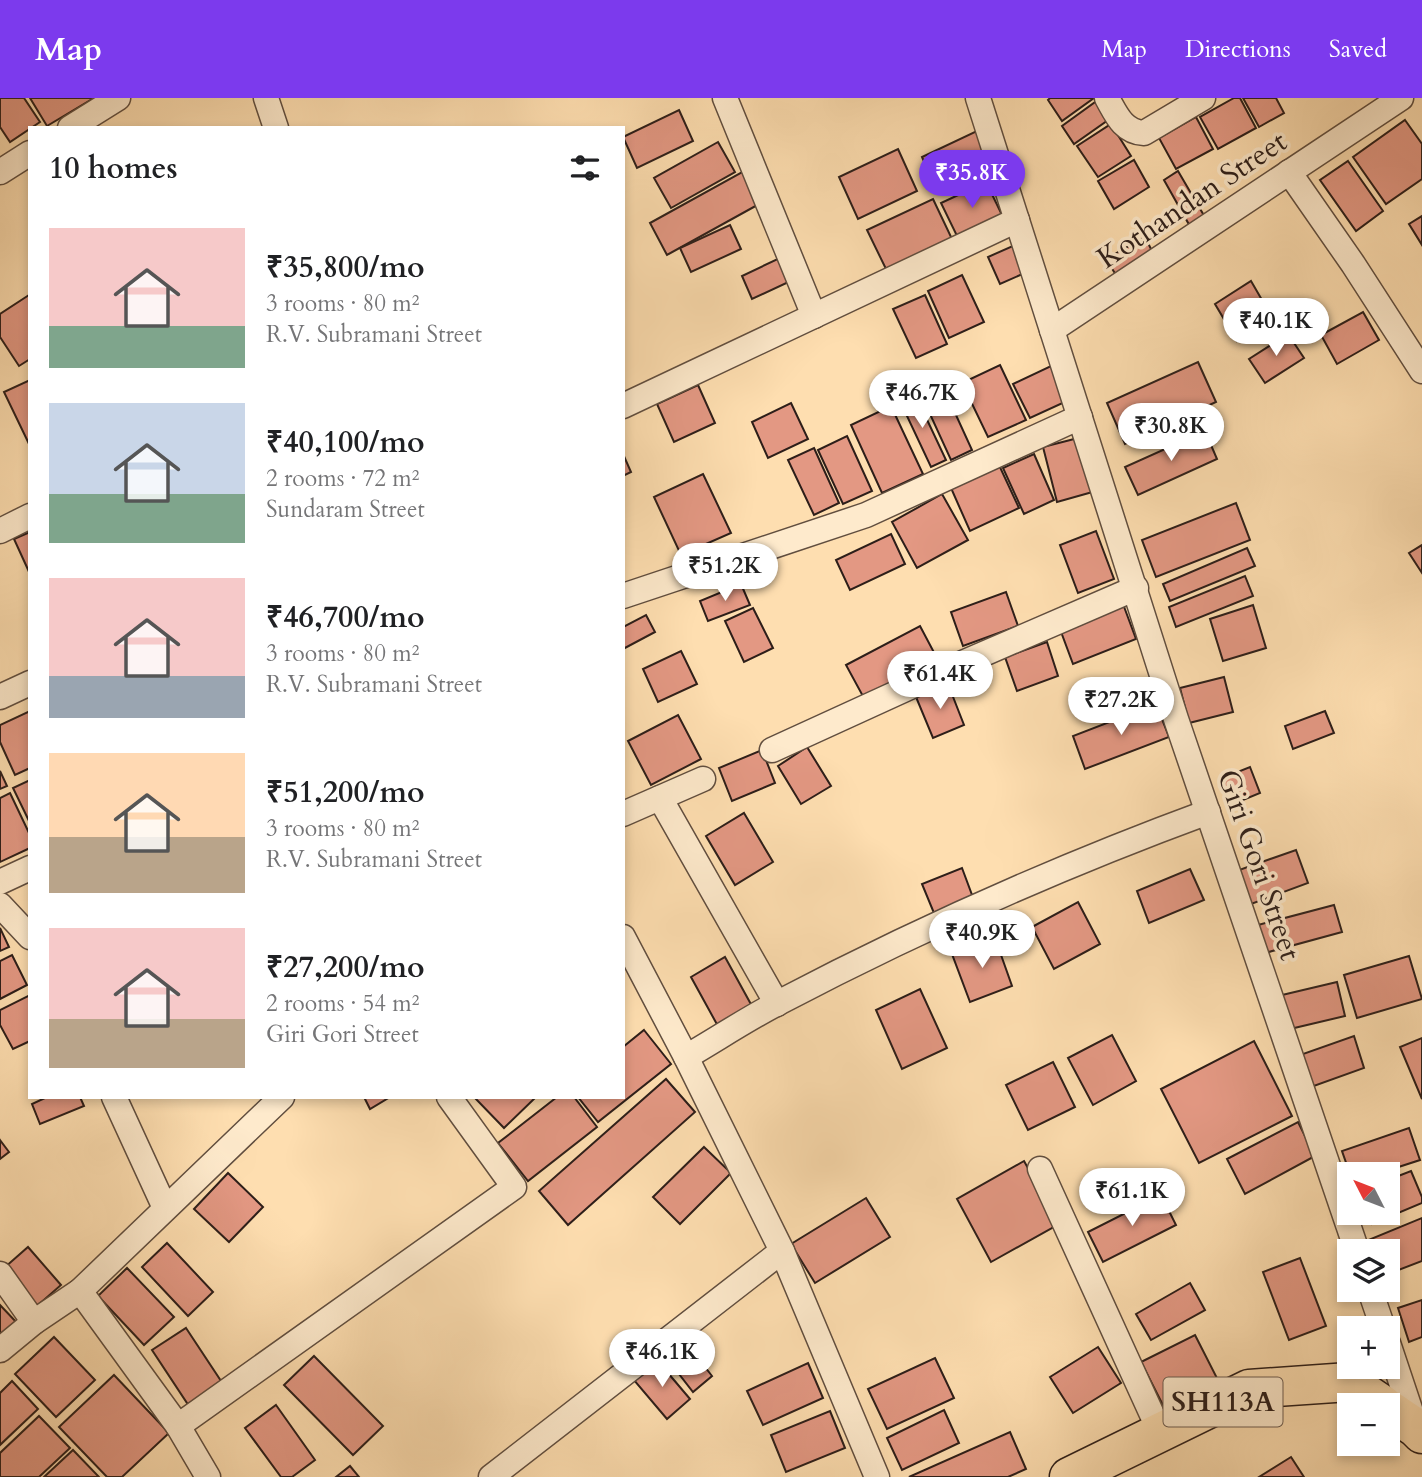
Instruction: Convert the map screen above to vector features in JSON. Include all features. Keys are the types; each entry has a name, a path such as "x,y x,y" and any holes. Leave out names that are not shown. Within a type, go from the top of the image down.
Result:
{"main road":[{"name":"SH113A","path":"1069,1477 1249,1389 1349,1382 1365,1393"}],"street":[{"path":"74,126 118,98"},
{"path":"266,98 275,126"},
{"path":"725,98 814,316"},
{"name":"Giri Gori Street","path":"978,98 1176,719 1353,1239"},
{"path":"1107,98 1119,121 1133,132 1144,133 1203,98"},
{"name":"Kothandan Street","path":"1052,330 1401,98"},
{"path":"0,172 28,154"},
{"path":"1289,172 1422,371"},
{"path":"625,405 1017,220"},
{"path":"625,595 866,515 1080,416"},
{"path":"0,531 28,517"},
{"path":"772,750 1136,588"},
{"path":"0,697 28,684"},
{"path":"625,813 703,779"},
{"path":"660,798 777,1004"},
{"path":"686,1057 777,1004 947,920 1110,848 1208,812"},
{"path":"0,883 28,869"},
{"path":"0,905 28,935"},
{"path":"625,941 782,1251 877,1477"},
{"path":"115,1099 165,1208"},
{"path":"0,1350 80,1290 280,1099"},
{"path":"178,1426 514,1187 450,1099"},
{"path":"1040,1169 1160,1432"},
{"path":"491,1477 782,1251"},
{"path":"0,1274 34,1322"},
{"path":"80,1290 178,1426 208,1477"},
{"path":"1397,1379 1409,1424"}],"building":[{"path":"0,98 24,98 40,122 28,126 28,130 10,142 0,127"},
{"path":"30,98 94,98 47,126"},
{"path":"1094,98 1062,121 1048,100"},
{"path":"1234,98 1240,98 1256,128 1218,149 1200,117"},
{"path":"1243,98 1276,98 1284,113 1259,127"},
{"path":"1098,100 1111,118 1074,144 1062,126"},
{"path":"679,110 693,141 637,168 625,136"},
{"path":"1196,117 1213,149 1176,169 1159,138"},
{"path":"1405,120 1422,144 1422,179 1386,204 1353,157"},
{"path":"1111,124 1131,156 1098,177 1077,146"},
{"path":"979,130 994,163 936,190 922,157"},
{"path":"718,142 735,172 671,208 654,178"},
{"path":"898,149 917,191 858,219 839,177"},
{"path":"1134,160 1149,187 1114,209 1098,181"},
{"path":"1348,161 1383,211 1356,231 1320,180"},
{"path":"744,171 761,203 667,255 650,223"},
{"path":"1178,171 1206,219 1191,228 1164,180"},
{"path":"986,182 1003,217 958,238 941,203"},
{"path":"933,199 952,239 886,269 867,230"},
{"path":"1422,216 1422,245 1409,224"},
{"path":"730,225 741,249 691,272 680,248"},
{"path":"1145,237 1153,253 1116,275 1106,259"},
{"path":"1015,245 1027,272 1000,284 988,257"},
{"path":"784,256 795,279 752,299 742,276"},
{"path":"962,275 984,322 949,338 928,291"},
{"path":"1251,281 1273,319 1237,341 1215,304"},
{"path":"925,295 947,344 916,358 893,309"},
{"path":"28,296 28,360 19,366 0,337 0,314"},
{"path":"1363,312 1379,340 1337,364 1321,335"},
{"path":"1288,334 1304,358 1265,383 1249,359"},
{"path":"1198,362 1216,402 1125,444 1107,403"},
{"path":"1000,365 1026,420 988,437 962,383"},
{"path":"1051,366 1067,401 1030,418 1013,384"},
{"path":"28,381 28,442 4,392"},
{"path":"698,385 715,423 674,442 657,404"},
{"path":"945,391 972,450 951,460 924,401"},
{"path":"914,392 946,460 931,467 899,399"},
{"path":"791,403 808,439 768,458 752,422"},
{"path":"891,406 923,474 882,493 851,425"},
{"path":"1205,431 1217,459 1138,495 1125,467"},
{"path":"847,436 872,491 843,504 818,450"},
{"path":"1082,437 1096,491 1057,502 1043,447"},
{"path":"814,448 839,503 814,515 788,460"},
{"path":"1034,454 1054,500 1024,514 1003,468"},
{"path":"625,458 631,472 625,475"},
{"path":"999,465 1019,508 970,531 951,488"},
{"path":"703,474 731,533 681,555 654,497"},
{"path":"942,494 968,540 917,568 892,522"},
{"path":"1236,503 1250,540 1156,577 1142,540"},
{"path":"1096,531 1114,579 1078,593 1060,545"},
{"path":"28,533 28,570 14,539"},
{"path":"891,534 905,564 850,590 836,560"},
{"path":"1422,545 1422,573 1409,553"},
{"path":"1247,548 1255,566 1170,601 1163,584"},
{"path":"1245,576 1253,596 1176,627 1169,607"},
{"path":"741,584 750,605 708,621 700,601"},
{"path":"1006,592 1018,626 963,646 951,612"},
{"path":"1123,604 1136,639 1073,664 1060,629"},
{"path":"1253,605 1266,648 1223,661 1210,619"},
{"path":"753,608 773,648 744,662 725,621"},
{"path":"646,615 655,632 625,648 625,626"},
{"path":"920,626 938,660 865,700 846,665"},
{"path":"1047,642 1058,676 1017,691 1005,657"},
{"path":"681,651 697,684 658,702 643,669"},
{"path":"1224,677 1233,712 1189,723 1180,688"},
{"path":"948,684 964,725 933,738 916,697"},
{"path":"1156,704 1169,737 1085,769 1073,736"},
{"path":"1325,711 1334,733 1293,749 1285,726"},
{"path":"28,712 28,769 15,775 0,742 0,725"},
{"path":"678,715 701,759 651,785 628,741"},
{"path":"807,747 831,786 801,804 778,766"},
{"path":"762,750 775,783 732,801 719,768"},
{"path":"1250,767 1260,793 1231,805 1220,779"},
{"path":"0,771 7,786 0,789"},
{"path":"28,781 28,819 13,788"},
{"path":"10,793 28,831 28,849 0,862 0,798"},
{"path":"744,813 773,862 735,885 706,836"},
{"path":"1296,850 1308,883 1251,904 1239,870"},
{"path":"962,868 975,903 936,918 922,884"},
{"path":"1190,869 1204,900 1149,923 1137,891"},
{"path":"1078,902 1100,944 1054,969 1032,927"},
{"path":"1334,905 1342,932 1265,953 1258,925"},
{"path":"0,928 9,947 0,951"},
{"path":"995,938 1012,986 970,1002 952,954"},
{"path":"12,955 27,985 0,999 0,961"},
{"path":"1409,956 1422,999 1357,1018 1344,975"},
{"path":"725,957 753,1008 719,1028 691,977"},
{"path":"1337,982 1345,1016 1290,1029 1282,995"},
{"path":"920,989 947,1048 902,1069 876,1010"},
{"path":"28,996 28,1042 13,1049 0,1025 0,1010"},
{"path":"644,1030 671,1064 598,1122 580,1099 625,1099 625,1045"},
{"path":"1112,1035 1136,1081 1093,1105 1068,1058"},
{"path":"1354,1036 1364,1068 1311,1087 1300,1055"},
{"path":"1422,1038 1422,1099 1400,1047"},
{"path":"1254,1041 1292,1116 1199,1163 1161,1089"},
{"path":"1053,1062 1075,1107 1028,1130 1006,1085"},
{"path":"666,1079 695,1112 568,1225 539,1191"},
{"path":"43,1099 81,1099 84,1106 40,1124 32,1104"},
{"path":"365,1099 387,1099 370,1109"},
{"path":"476,1099 534,1099 504,1128"},
{"path":"554,1099 576,1099 597,1127 528,1181 498,1143"},
{"path":"1298,1122 1315,1156 1245,1194 1227,1159"},
{"path":"1409,1128 1420,1160 1400,1167 1400,1162 1346,1162 1342,1151"},
{"path":"0,1140 9,1152 0,1159"},
{"path":"704,1147 731,1173 680,1224 653,1197"},
{"path":"1024,1161 1059,1224 991,1262 957,1199"},
{"path":"1411,1171 1422,1203 1400,1212 1400,1175"},
{"path":"228,1173 263,1207 229,1242 194,1209"},
{"path":"1161,1195 1176,1225 1103,1262 1088,1232"},
{"path":"866,1198 890,1237 815,1283 791,1244"},
{"path":"1422,1218 1422,1261 1400,1269 1400,1239 1371,1239"},
{"path":"167,1243 213,1292 188,1316 142,1267"},
{"path":"28,1247 61,1285 37,1306 4,1268"},
{"path":"1300,1258 1326,1326 1289,1340 1263,1272"},
{"path":"127,1268 174,1317 144,1345 98,1296"},
{"path":"1190,1283 1205,1310 1151,1340 1136,1314"},
{"path":"1422,1300 1422,1337 1409,1342 1398,1308"},
{"path":"0,1305 19,1325 0,1343"},
{"path":"186,1328 223,1384 189,1406 152,1350"},
{"path":"1195,1335 1222,1388 1168,1415 1141,1362"},
{"path":"54,1337 95,1380 56,1417 15,1374"},
{"path":"684,1340 712,1376 693,1392 665,1356"},
{"path":"1098,1347 1121,1383 1073,1413 1050,1377"},
{"path":"314,1356 383,1426 353,1455 284,1385"},
{"path":"935,1358 954,1398 887,1429 868,1389"},
{"path":"657,1360 690,1399 667,1419 633,1379"},
{"path":"808,1363 823,1398 763,1425 747,1391"},
{"path":"114,1375 169,1433 122,1477 107,1477 59,1427"},
{"path":"12,1381 38,1409 0,1445 0,1393"},
{"path":"276,1405 315,1460 292,1477 281,1477 245,1428"},
{"path":"944,1410 959,1443 902,1470 887,1438"},
{"path":"830,1411 845,1448 786,1472 771,1435"},
{"path":"39,1416 70,1448 39,1477 0,1477 0,1453"},
{"path":"1010,1432 1026,1469 1008,1477 909,1477"},
{"path":"73,1450 99,1477 44,1477"},
{"path":"1291,1457 1304,1477 1259,1477"},
{"path":"350,1466 359,1477 336,1477"}]}
